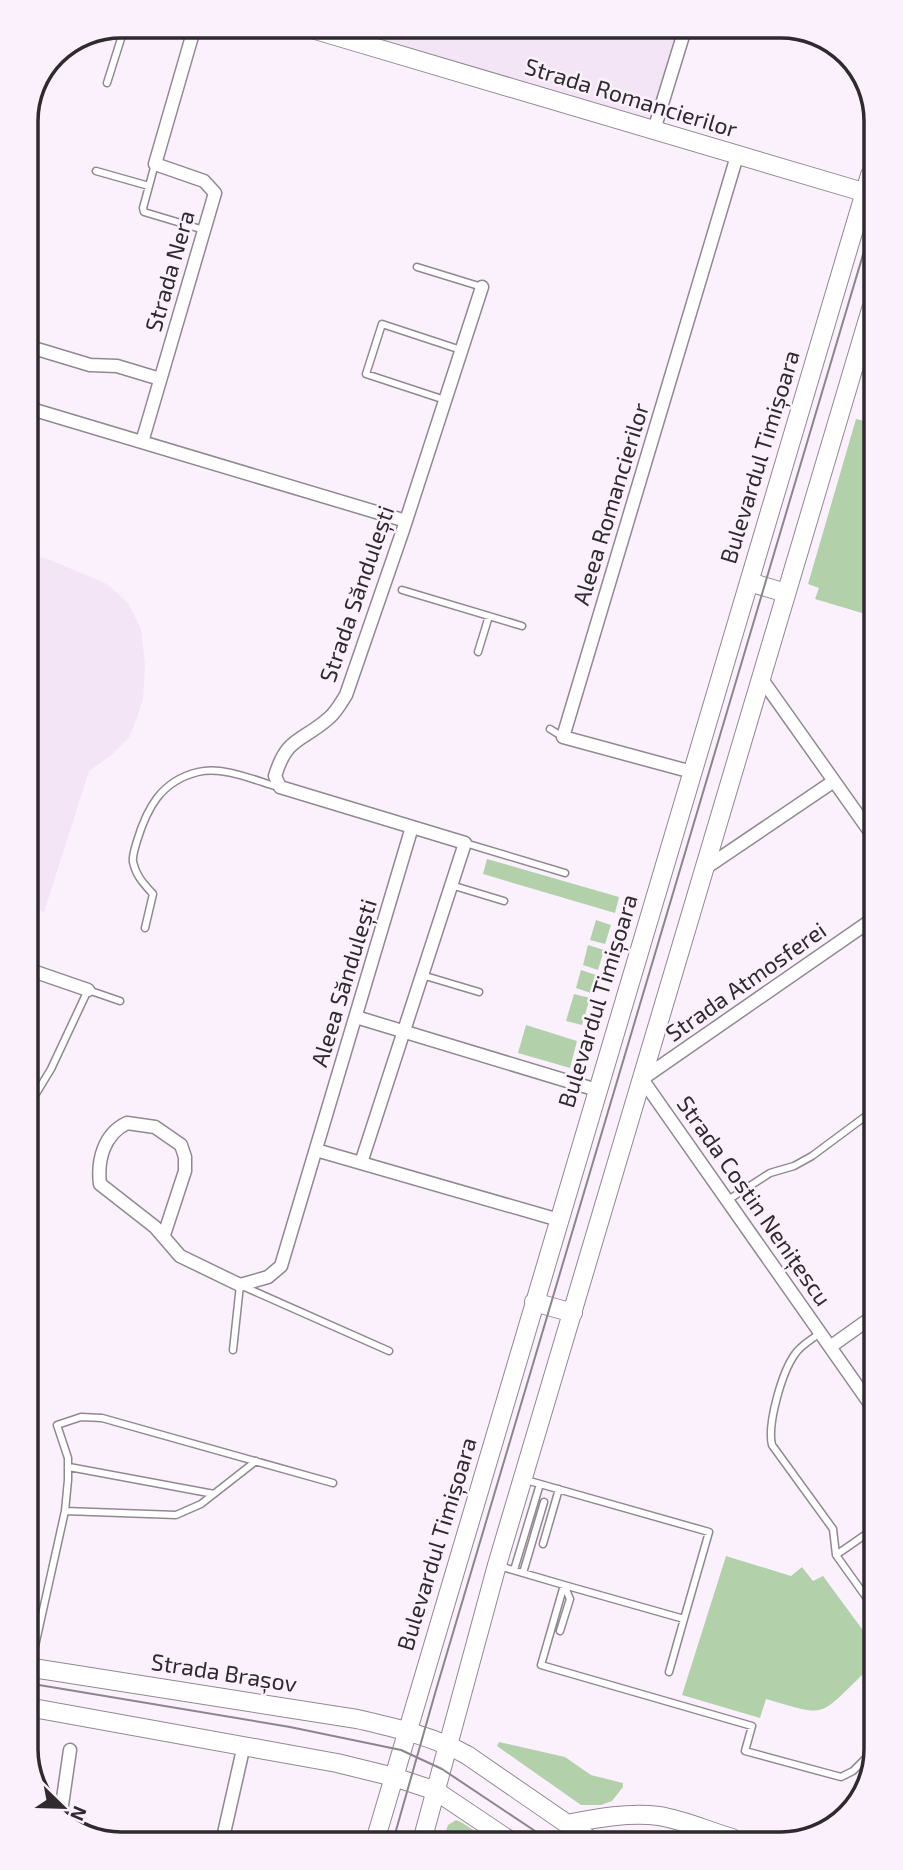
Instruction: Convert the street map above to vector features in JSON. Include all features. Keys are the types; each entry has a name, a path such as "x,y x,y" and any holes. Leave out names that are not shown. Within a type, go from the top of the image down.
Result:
{"main road":[{"name":"Strada Romancierilor","path":"343,38 864,192"},
{"name":"Bulevardul Timișoara","path":"378,1831 864,203"},
{"path":"424,1831 448,1745 532,1481 573,1313 864,332"},
{"path":"749,582 786,593"},
{"path":"534,1301 573,1313"},
{"name":"Strada Brașov","path":"38,1669 356,1719 407,1731 448,1745 467,1755 579,1832"},
{"path":"38,1709 346,1764 436,1791 496,1832"},
{"path":"568,1824 593,1819 648,1815 713,1832"}],"street":[{"path":"155,164 191,38"},
{"path":"654,131 682,39"},
{"name":"Aleea Romancierilor","path":"563,737 737,156"},
{"name":"Strada Nera","path":"142,442 215,193 204,181 155,164"},
{"name":"Strada Săndulești","path":"280,787 275,776 281,756 294,742 331,717 346,695 482,287"},
{"path":"39,350 90,365 117,366 160,379"},
{"path":"39,411 406,521"},
{"path":"761,678 864,823"},
{"path":"563,737 692,772"},
{"path":"705,869 834,781"},
{"path":"280,787 465,843 360,1163"},
{"name":"Aleea Săndulești","path":"240,1284 268,1278 281,1266 412,827"},
{"name":"Strada Atmosferei","path":"642,1079 864,925"},
{"path":"38,973 88,990"},
{"path":"356,1017 597,1090"},
{"name":"Strada Costin Nenițescu","path":"642,1079 864,1395"},
{"path":"164,1235 185,1171 186,1157 181,1146 155,1127 128,1124 109,1138 98,1167 100,1184 164,1235 180,1256 240,1284"},
{"path":"316,1150 559,1220"},
{"path":"830,1347 864,1323"},
{"path":"224,1831 244,1745"},
{"path":"62,1806 70,1750"}],"lane":[{"path":"107,83 121,38"},
{"path":"155,164 144,212 204,230"},
{"path":"96,171 149,186"},
{"path":"417,267 482,287"},
{"path":"445,400 366,374 382,324 461,350"},
{"path":"402,590 522,626"},
{"path":"478,652 489,616"},
{"path":"550,729 563,737"},
{"path":"145,928 153,894 139,878 132,859 145,814 157,796 176,781 200,772 227,773 280,787"},
{"path":"465,843 565,873"},
{"path":"451,885 504,901"},
{"path":"422,975 479,992"},
{"path":"38,1089 51,1069 88,990 120,1001"},
{"path":"727,1200 770,1173 794,1166 811,1156 864,1117"},
{"path":"233,1350 240,1284 389,1351"},
{"path":"820,1333 802,1347 789,1366 772,1419 770,1437 772,1445 833,1529 836,1555 864,1594"},
{"path":"38,1632 65,1511 69,1467 57,1425 81,1417 102,1418 333,1483"},
{"path":"65,1511 176,1515 214,1494 256,1461"},
{"path":"69,1467 214,1494"},
{"path":"532,1481 709,1532 669,1672"},
{"path":"543,1544 559,1489"},
{"path":"523,1573 544,1502"},
{"path":"836,1555 864,1536"},
{"path":"506,1568 684,1619"},
{"path":"560,1631 570,1599 564,1585"},
{"path":"564,1585 541,1665 752,1726 745,1751 832,1776 848,1774 864,1759"}],"shaded area":[{"path":"379,38 675,39 650,122"},
{"path":"39,557 107,584 128,603 141,629 145,664 143,700 129,738 112,755 89,771 44,912 39,910"}],"green space":[{"path":"856,419 864,421 864,614 815,599 819,588 808,584"},
{"path":"487,859 619,897 615,913 483,874"},
{"path":"596,920 611,925 605,944 590,940"},
{"path":"588,945 604,950 598,970 583,965"},
{"path":"581,970 596,975 591,993 576,988"},
{"path":"574,994 590,998 582,1025 566,1021"},
{"path":"526,1025 577,1041 570,1068 518,1053"},
{"path":"726,1556 791,1576 802,1567 813,1581 823,1576 864,1632 864,1677 862,1675 836,1700 820,1710 800,1709 766,1699 760,1718 682,1695"},
{"path":"499,1742 565,1757 591,1775 623,1783 623,1787 612,1801 601,1805 581,1805 497,1746"},
{"path":"456,1820 476,1832 446,1831 448,1825"}],"tram line":[{"path":"396,1831 864,251"},
{"path":"38,1685 290,1727 401,1750 442,1769 536,1832"}]}
